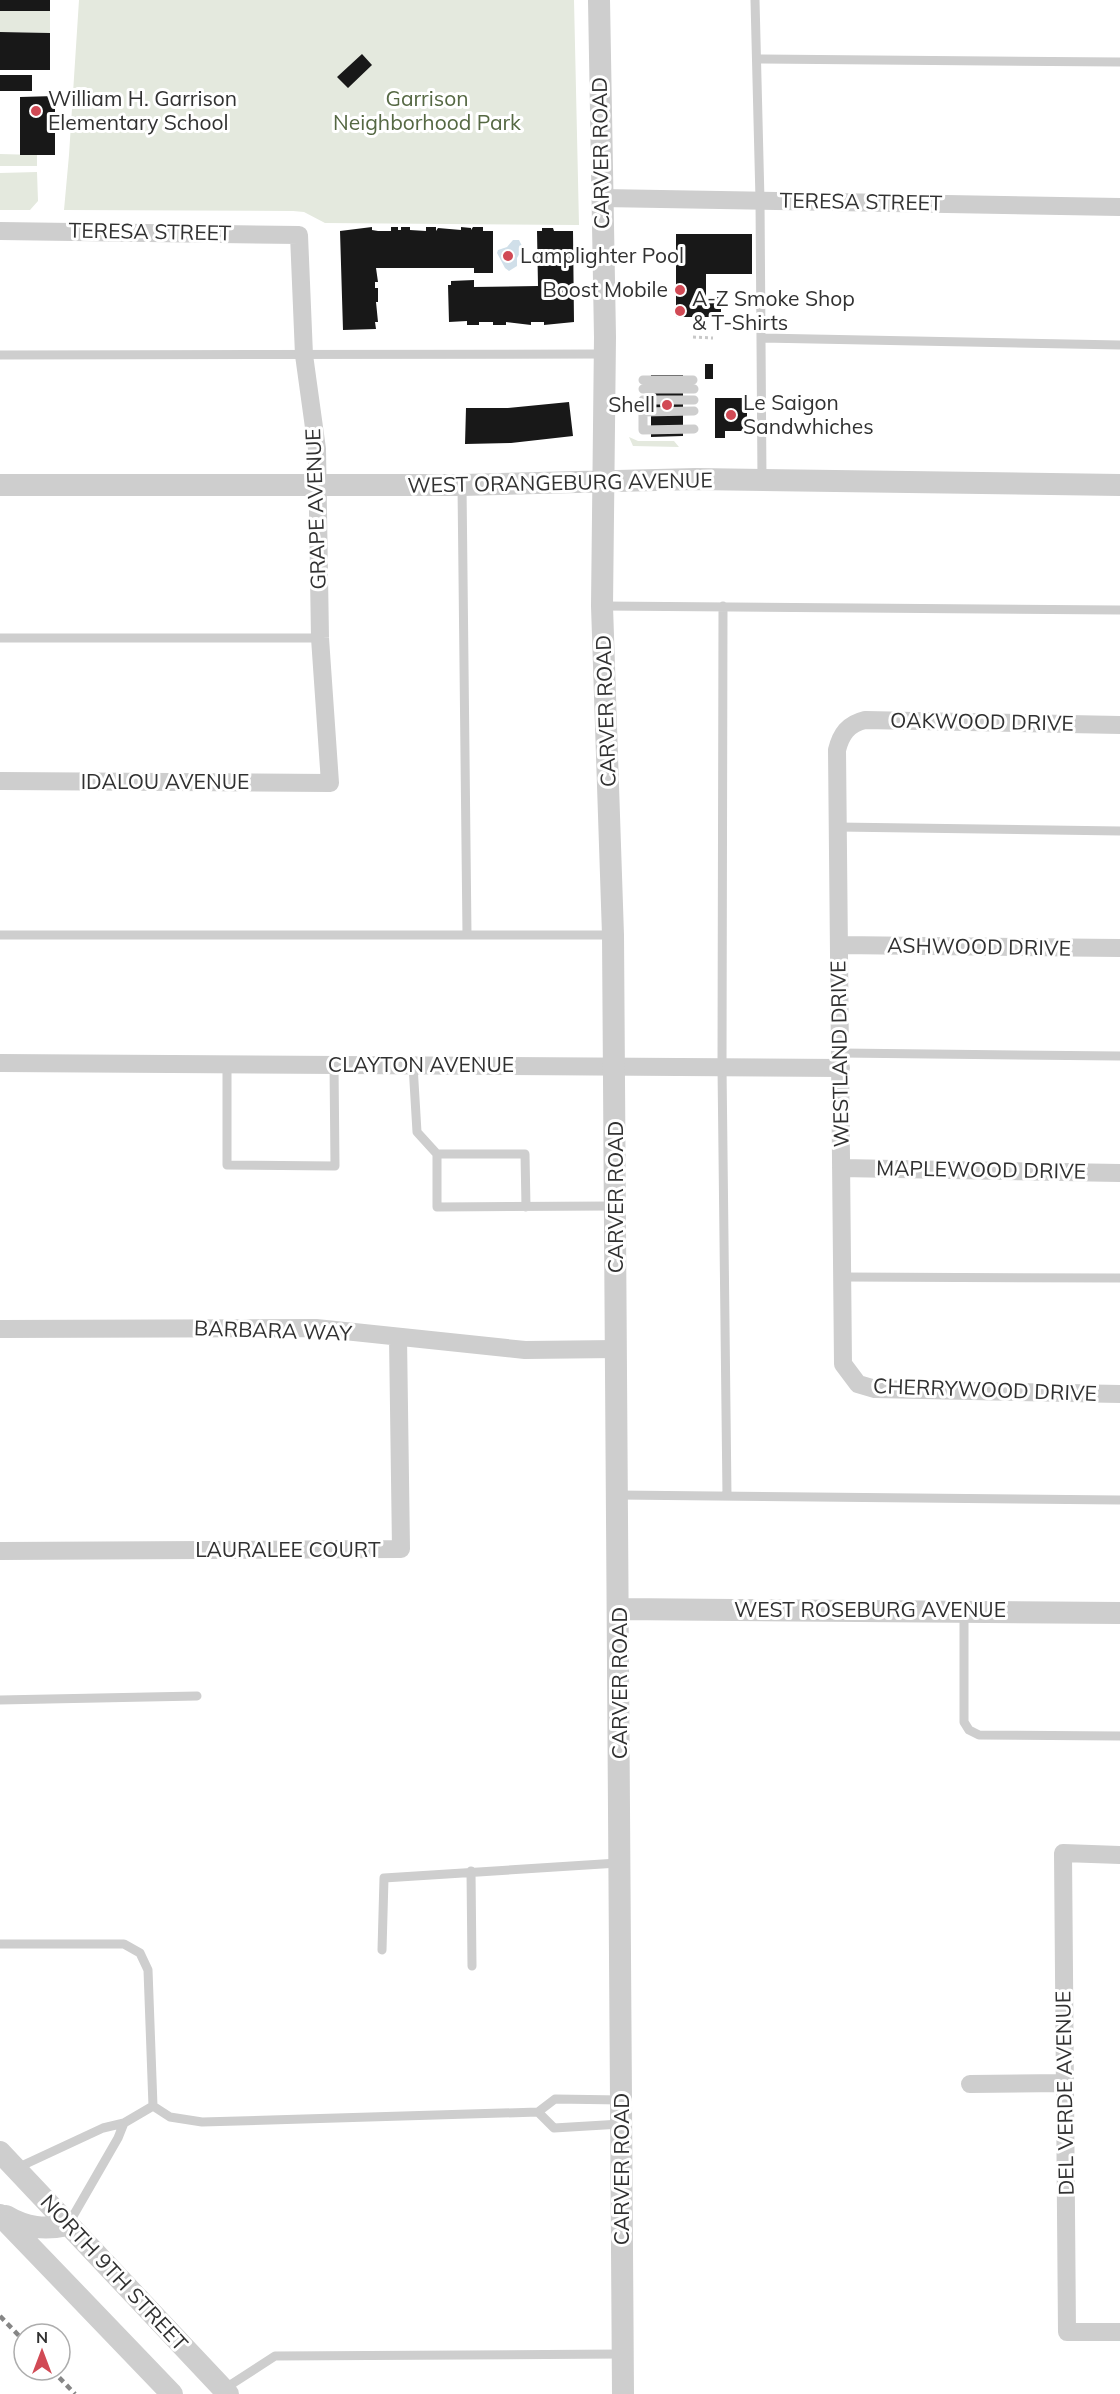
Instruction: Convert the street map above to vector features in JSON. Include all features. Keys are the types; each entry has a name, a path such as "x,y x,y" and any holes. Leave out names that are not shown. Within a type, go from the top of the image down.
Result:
{"street":[{"name":"CARVER ROAD","path":"599,0 605,354 602,606 613,935 616,1206 623,2394"},
{"name":"TERESA STREET","path":"602,198 1120,207"},
{"name":"TERESA STREET","path":"0,231 299,235"},
{"name":"GRAPE AVENUE","path":"299,235 304,355 316,446 320,639 330,783"},
{"name":"WEST ORANGEBURG AVENUE","path":"0,485 462,485 696,479 1120,485"},
{"name":"OAKWOOD DRIVE","path":"846,729 865,720 1120,725"},
{"name":"WESTLAND DRIVE","path":"846,729 839,740 837,750 842,1355 843,1364 852,1378"},
{"name":"IDALOU AVENUE","path":"0,782 330,783"},
{"name":"ASHWOOD DRIVE","path":"839,945 1120,948"},
{"name":"CLAYTON AVENUE","path":"0,1063 722,1067 841,1060"},
{"name":"MAPLEWOOD DRIVE","path":"841,1168 1120,1173"},
{"name":"BARBARA WAY","path":"0,1329 316,1328 525,1350 617,1348"},
{"name":"LAURALEE COURT","path":"0,1551 400,1549 398,1337"},
{"name":"CHERRYWOOD DRIVE","path":"852,1378 858,1384 875,1389 1120,1394"},
{"name":"WEST ROSEBURG AVENUE","path":"619,1609 1120,1613"},
{"name":"DEL VERDE AVENUE","path":"1120,1854 1063,1853 1067,2332 1120,2332"},
{"path":"970,2084 1065,2083"},
{"name":"NORTH 9TH STREET","path":"0,2152 225,2392"},
{"path":"0,2213 28,2226 50,2228 68,2225"},
{"name":"NORTH 9TH STREET","path":"0,2213 172,2394"}],"lane":[{"path":"755,0 758,59 762,480"},
{"path":"758,59 1120,62"},
{"path":"761,338 1120,345"},
{"path":"0,355 605,354"},
{"path":"643,385 694,384"},
{"path":"643,400 694,400"},
{"path":"694,411 642,412 643,430 694,429"},
{"path":"462,485 467,935"},
{"path":"602,606 1120,610"},
{"path":"723,606 722,1067 727,1496"},
{"path":"0,638 320,639"},
{"path":"838,827 1120,831"},
{"path":"0,935 613,935"},
{"path":"841,1060 1120,1056"},
{"path":"227,1064 227,1166 335,1166 334,1064"},
{"path":"413,1065 417,1132 437,1154 437,1207 616,1206"},
{"path":"437,1154 525,1154 526,1207"},
{"path":"842,1277 1120,1278"},
{"path":"618,1496 1120,1500"},
{"path":"964,1611 964,1722 969,1730 979,1735 1120,1736"},
{"path":"0,1700 198,1696"},
{"path":"382,1950 384,1878 621,1863"},
{"path":"471,1871 472,1966"},
{"path":"0,1944 124,1944 140,1953 148,1970 153,2106"},
{"path":"153,2106 170,2117 202,2122 538,2112 555,2099 622,2100"},
{"path":"16,2169 103,2128 124,2123 153,2106"},
{"path":"538,2112 554,2128 622,2124"},
{"path":"68,2225 118,2138 124,2123"},
{"path":"225,2392 275,2356 622,2354"}],"path":[{"path":"693,337 712,339"}],"green space":[{"name":"Garrison Neighborhood Park","path":"79,0 574,0 579,225 325,223 304,212 293,211 64,210"},
{"path":"0,11 50,11 50,33 0,32"},
{"path":"0,154 37,155 37,166 0,166"},
{"path":"37,172 38,201 30,210 0,210 0,173"},
{"path":"629,437 638,441 674,441 679,447 633,446"}],"shaded area":[{"name":"Lamplighter Pool","path":"513,240 519,240 523,248 517,258 517,266 509,271 497,253"}],"building":[{"path":"0,0 50,0 50,11 0,11"},
{"name":"William H. Garrison Elementary School","path":"0,32 50,33 50,70 0,70"},
{"path":"362,54 372,65 348,88 337,77"},
{"path":"0,75 32,75 32,91 0,91"},
{"path":"55,96 55,155 20,155 20,97"},
{"path":"372,227 372,230 378,231 391,231 391,227 398,227 398,230 401,230 401,227 410,227 410,230 426,231 426,227 436,227 436,231 438,228 461,230 461,227 471,228 471,230 473,227 483,227 483,231 493,231 493,273 474,273 474,268 376,268 378,322 375,322 376,329 343,330 340,231"},
{"path":"542,228 553,228 554,231 573,231 574,322 544,325 544,322 531,322 531,325 506,322 506,325 493,325 493,322 479,322 479,325 467,325 467,321 449,322 448,285 451,285 451,281 474,280 474,287 538,286 537,231 542,231"},
{"path":"676,234 752,234 752,274 706,274 706,297 721,297 721,317 676,317"},
{"path":"705,364 713,364 713,379 705,379"},
{"name":"Shell","path":"651,375 683,375 683,436 651,437"},
{"name":"Le Saigon Sandwhiches","path":"715,398 747,398 747,431 725,431 725,438 715,438"},
{"path":"569,402 573,436 511,443 465,444 466,408 508,408"}],"railway":[{"path":"0,2316 12,2328"},
{"path":"64,2382 75,2394"}],"place":[{"name":"William H. Garrison Elementary School","path":"36,111"},
{"name":"Lamplighter Pool","path":"508,256"},
{"name":"Boost Mobile","path":"680,290"},
{"name":"A-Z Smoke Shop & T-Shirts","path":"680,311"},
{"name":"Shell","path":"667,405"},
{"name":"Le Saigon Sandwhiches","path":"731,415"}]}
